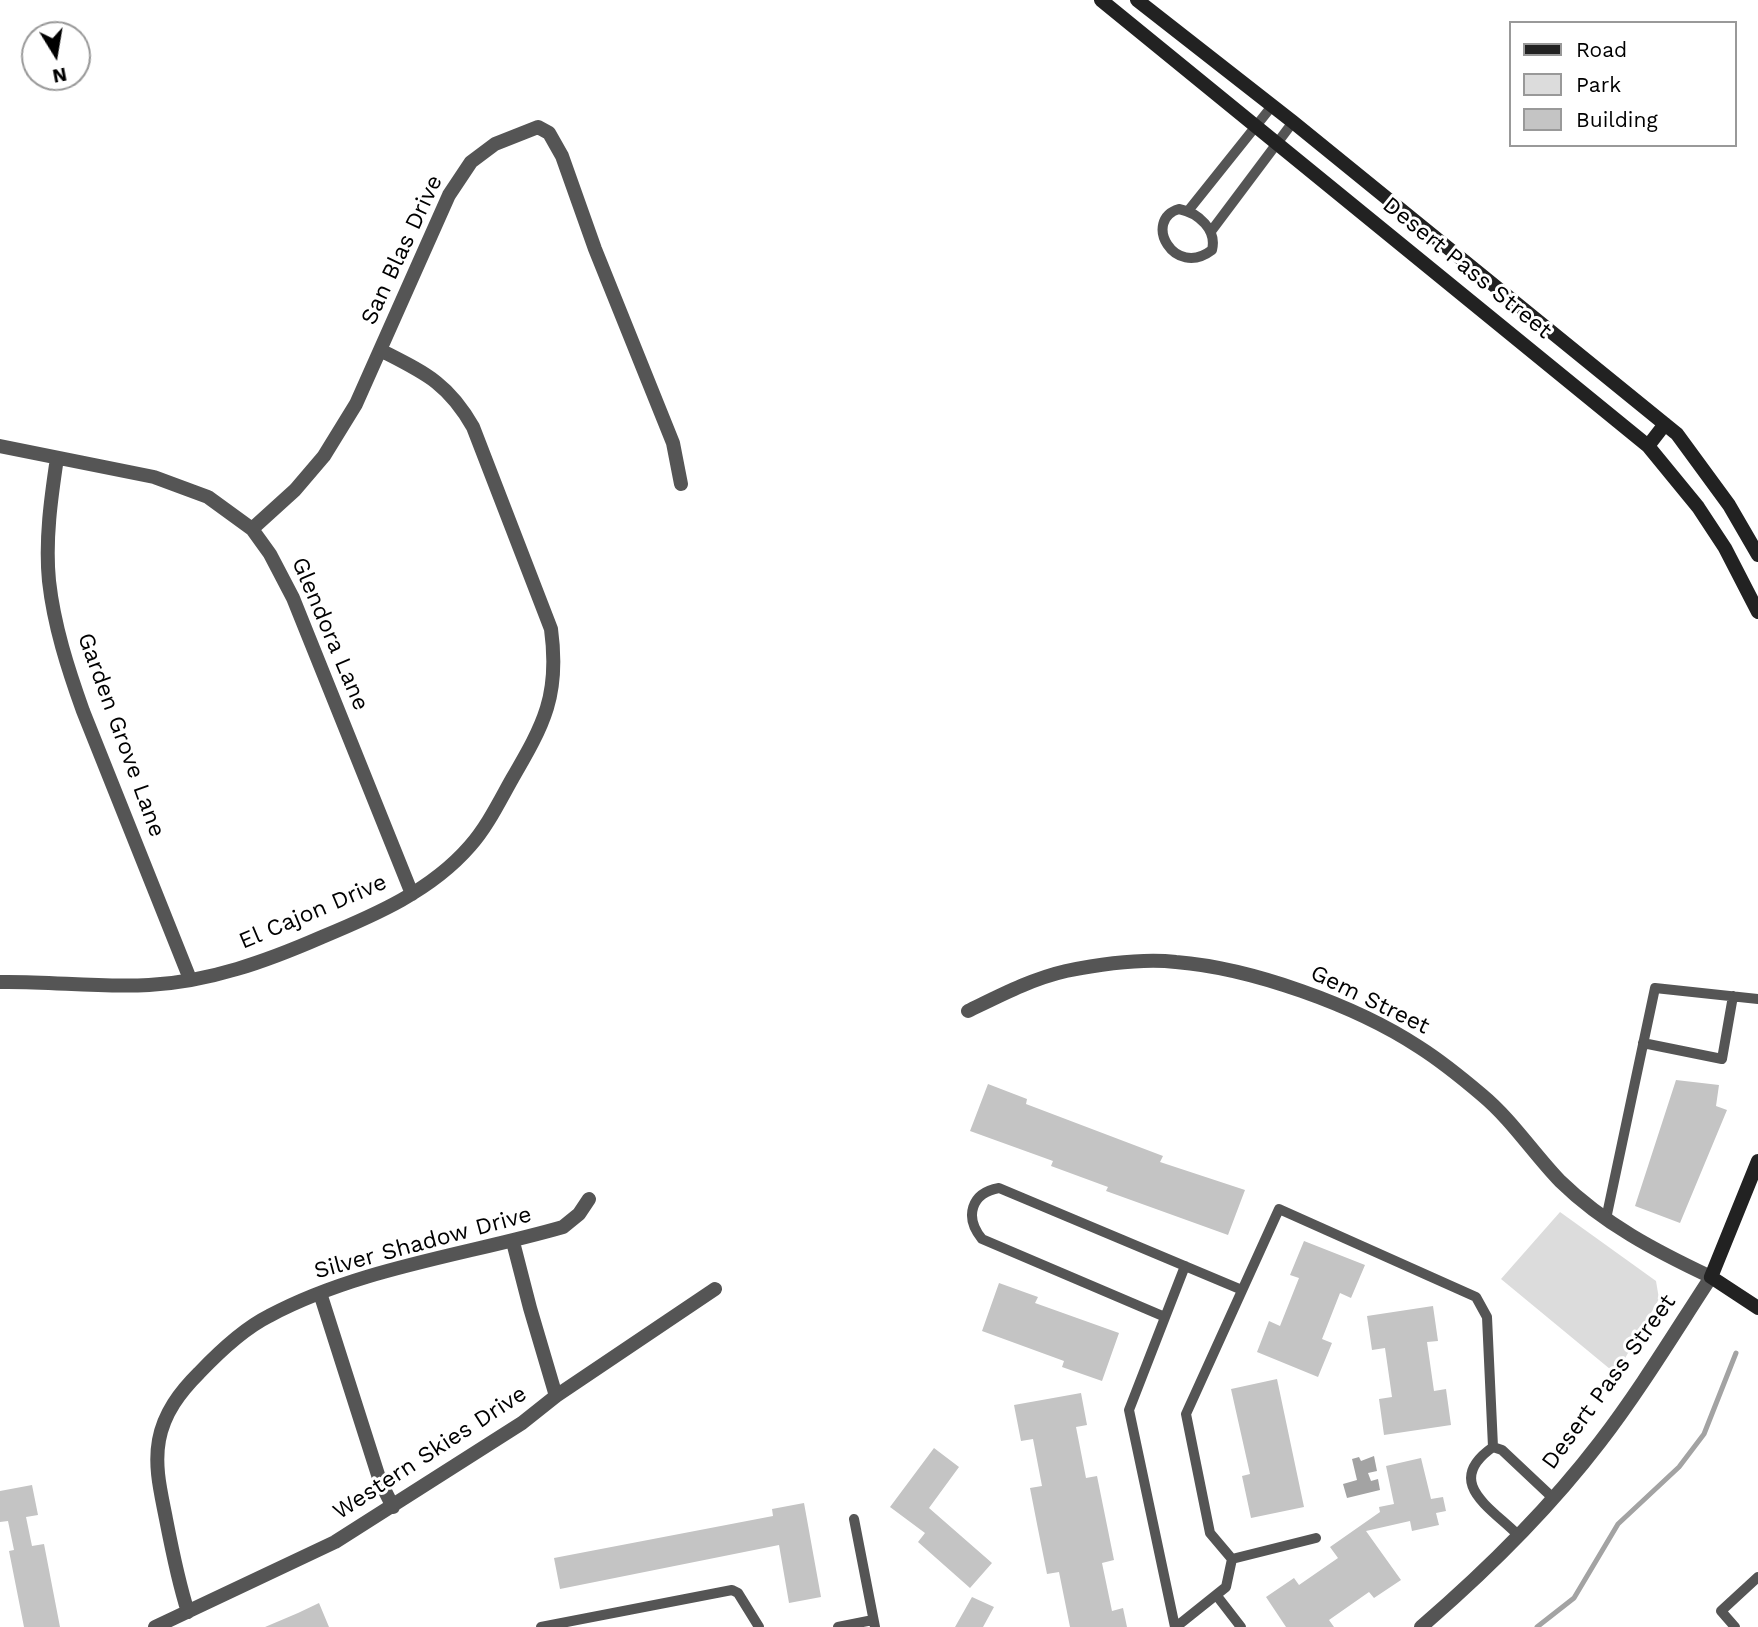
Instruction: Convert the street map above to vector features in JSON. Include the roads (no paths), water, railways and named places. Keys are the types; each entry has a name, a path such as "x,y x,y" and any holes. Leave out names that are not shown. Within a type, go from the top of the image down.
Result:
{"street":[{"name":"Desert Pass Street","path":"1101,0 1648,446 1699,507 1726,548 1758,612"},
{"name":"Desert Pass Street","path":"1137,0 1293,122 1677,434 1729,505 1758,555"},
{"name":"San Blas Drive","path":"252,529 295,490 324,456 356,404 382,351 449,195 471,162 495,144 531,128 544,129 553,137 562,156 595,249 673,443 681,484"},
{"name":"El Cajon Drive","path":"0,982 96,987 152,985 232,971 268,960 362,920 412,894 452,864 490,820 541,727 553,683 554,652 546,615 468,418 449,391 438,382 382,351"},
{"path":"1648,446 1665,424"},
{"name":"Glendora Lane","path":"0,446 154,477 208,497 252,529 270,554 293,598 412,894"},
{"name":"Garden Grove Lane","path":"57,458 47,553 55,620 79,700 190,979"},
{"name":"Gem Street","path":"968,1011 1022,985 1064,972 1130,961 1175,961 1232,970 1284,985 1388,1029 1447,1066 1485,1098 1559,1179 1605,1219 1657,1251 1711,1277 1758,1308"},
{"name":"Desert Pass Street","path":"1421,1627 1465,1589 1518,1535 1600,1441 1711,1277 1758,1161"},
{"name":"Silver Shadow Drive","path":"188,1612 178,1579 157,1474 159,1438 164,1421 182,1390 236,1339 267,1316 320,1293 380,1274 563,1227 579,1214 589,1199"},
{"path":"513,1242 556,1396"},
{"name":"Western Skies Drive","path":"155,1627 313,1555 393,1507 522,1423 556,1396 715,1289"},
{"path":"320,1293 380,1481 393,1507"}],"lane":[{"path":"1188,211 1272,106"},
{"path":"1212,230 1293,122"},
{"path":"1179,209 1188,211 1212,230 1212,250 1204,257 1193,260 1177,254 1166,243 1162,231 1163,221 1170,212 1179,209"},
{"path":"1605,1219 1655,988 1758,999"},
{"path":"1643,1043 1722,1059 1733,996"},
{"path":"1165,1317 982,1239 975,1230 972,1219 973,1206 988,1190 999,1188 1242,1290"},
{"path":"1185,1266 1129,1410 1175,1627 1226,1587 1231,1559 1210,1533 1186,1414 1279,1209 1476,1297 1487,1317 1493,1447"},
{"path":"1493,1447 1502,1450 1553,1498"},
{"path":"1493,1447 1477,1458 1469,1474 1471,1486 1479,1499 1518,1535"},
{"path":"838,1627 874,1623 854,1519"},
{"path":"1231,1559 1317,1538"},
{"path":"1735,1627 1721,1611 1758,1577"},
{"path":"541,1627 732,1590 738,1592 759,1627"},
{"path":"1216,1596 1241,1627"}],"waterway":[{"path":"1537,1627 1574,1598 1618,1524 1679,1467 1704,1434 1736,1353"}]}
